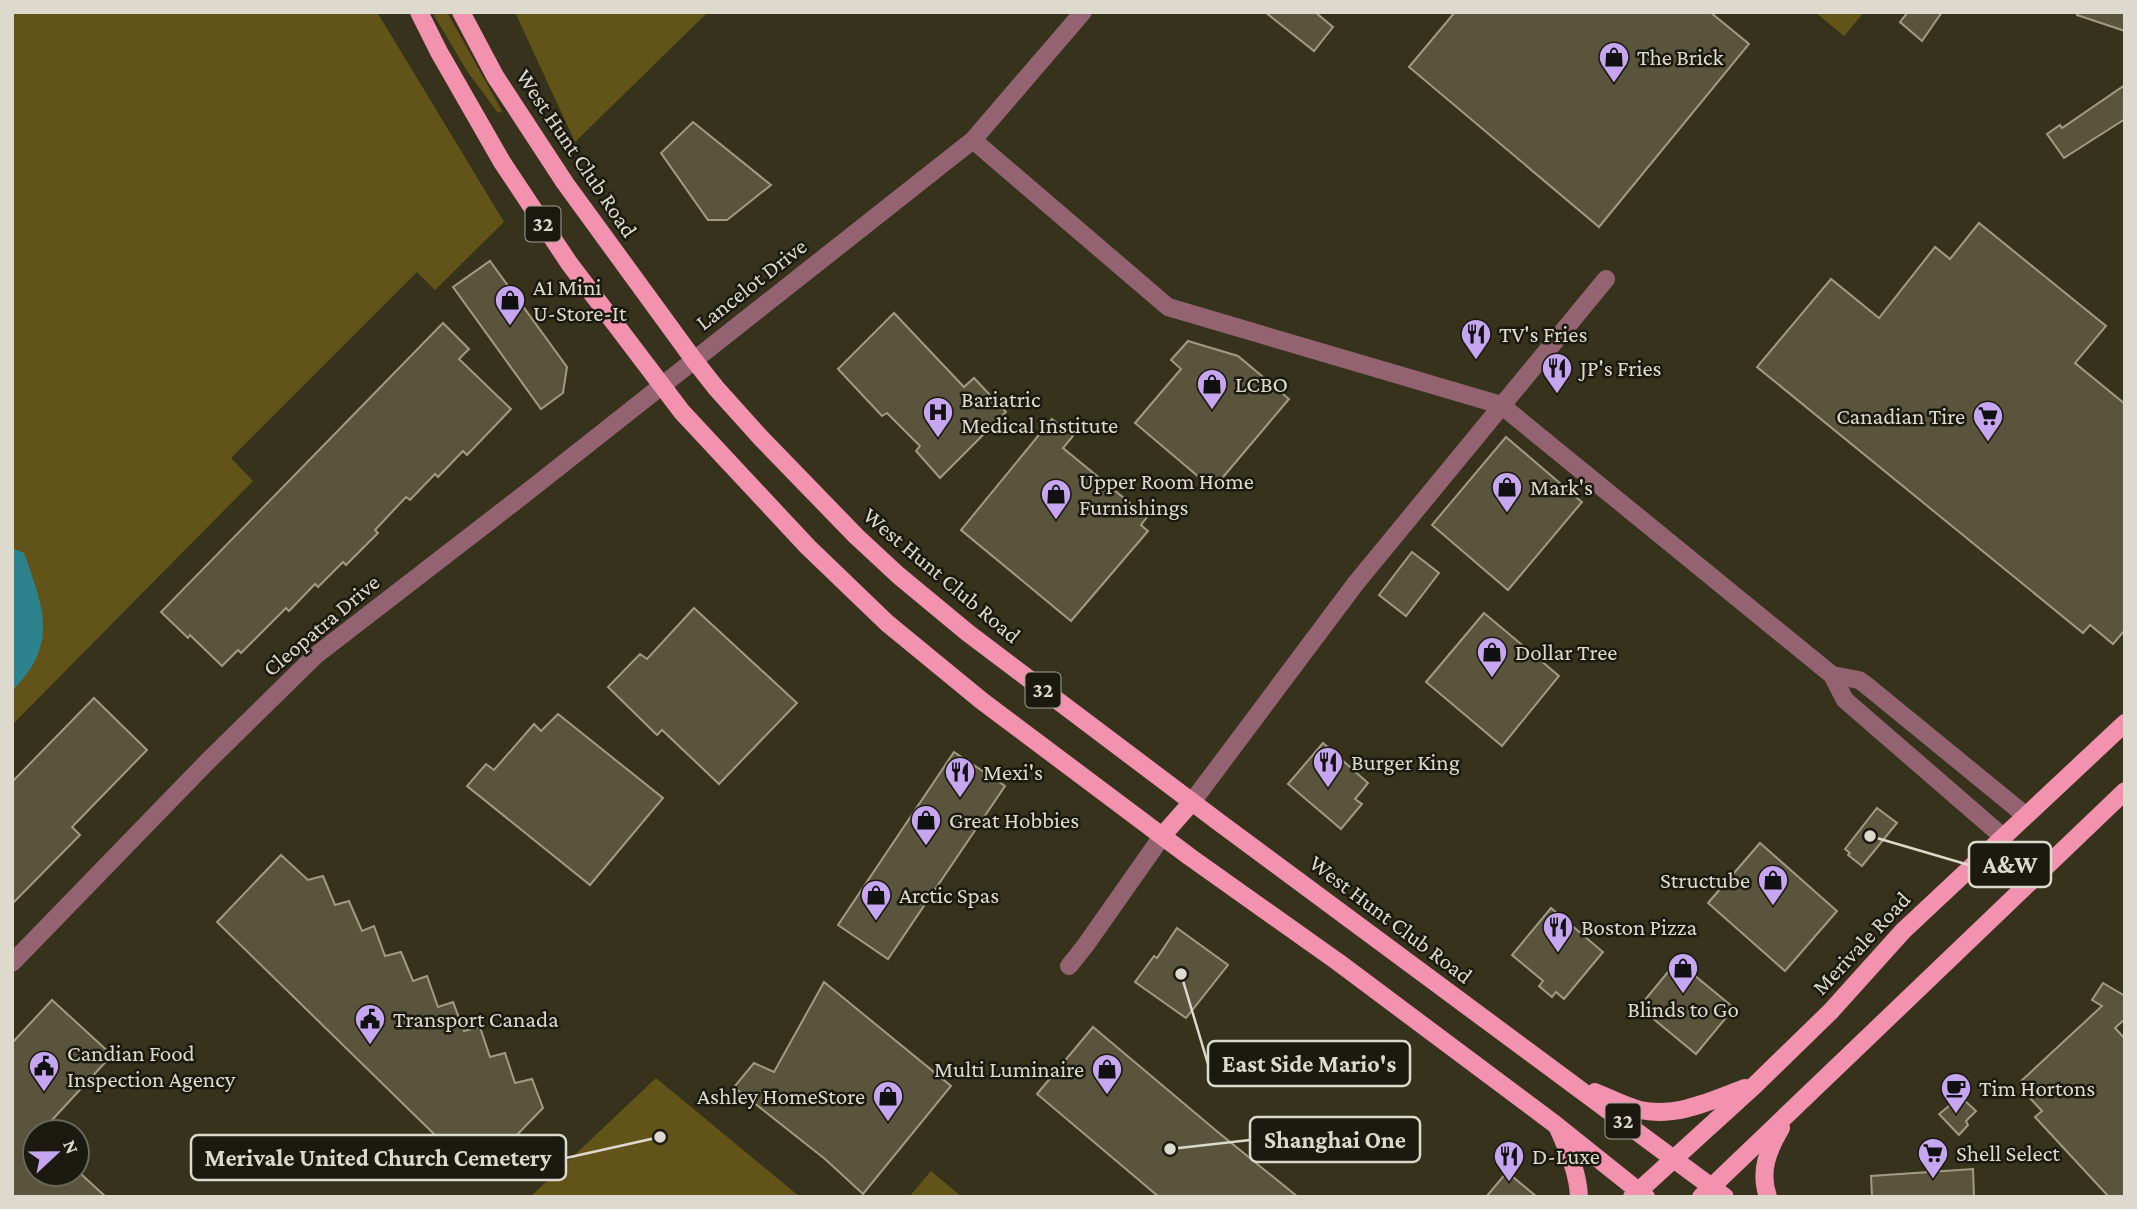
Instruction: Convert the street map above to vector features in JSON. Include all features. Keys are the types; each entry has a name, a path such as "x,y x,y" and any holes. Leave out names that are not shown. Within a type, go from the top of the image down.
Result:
{"main road":[{"name":"32","path":"419,12 502,162 569,263 682,412 808,547 887,623 982,701 1556,1125 1639,1195"},
{"name":"West Hunt Club Road","path":"461,12 495,76 565,183 694,360 761,438 856,536 968,633 1674,1158 1713,1193"},
{"name":"Merivale Road","path":"1639,1195 1674,1158 1831,1011 1903,931 2125,723"},
{"path":"1713,1193 1793,1108 2125,791"},
{"path":"1163,835 1192,802"},
{"path":"1573,1084 1640,1110 1657,1112 1696,1106 1755,1085"},
{"path":"1768,1197 1763,1176 1766,1157 1793,1108"},
{"path":"1556,1125 1574,1167 1579,1197"}],"street":[{"name":"Lancelot Drive","path":"694,360 973,140 1083,12"},
{"path":"973,140 1168,307 1501,405 1832,675 1845,700 2002,836"},
{"path":"1192,802 1356,583 1606,279"},
{"name":"Cleopatra Drive","path":"12,963 206,762 315,656 694,360"},
{"path":"1832,675 1859,680 2025,815"},
{"path":"1069,966 1163,835"}],"shaded area":[{"path":"12,12 377,12 504,222 435,290 417,272 231,458 253,481 12,725"},
{"path":"432,12 447,12 502,111 498,113 467,71"},
{"path":"515,12 708,12 575,142"},
{"path":"1815,12 1864,12 1844,36"},
{"path":"656,1078 800,1197 530,1197"},
{"path":"931,1171 962,1197 909,1197"}],"water":[{"path":"12,548 24,553 37,591 43,625 37,657 12,691"}],"building":[{"path":"1265,12 1315,12 1333,27 1314,51"},
{"name":"The Brick","path":"1455,12 1710,12 1749,44 1599,227 1409,67"},
{"path":"1908,12 1942,12 1922,41 1900,22"},
{"path":"2077,12 2125,12 2125,31 2077,15"},
{"path":"2125,85 2125,119 2064,158 2047,134 2060,125 2062,128"},
{"path":"693,122 771,185 727,220 708,220 661,153"},
{"name":"Canadian Tire","path":"1979,223 2106,326 2075,363 2125,404 2125,630 2113,644 2090,625 2083,633 1757,367 1831,279 1879,318 1935,247 1950,259"},
{"name":"A1 Mini U-Store-It","path":"490,261 567,367 563,393 541,409 453,287"},
{"path":"894,313 964,387 974,378 1006,412 940,478 916,451 920,446 887,413 882,416 838,369"},
{"path":"443,323 469,349 459,359 511,409 467,455 463,451 438,477 435,474 410,500 406,497 375,530 378,533 346,565 343,562 318,587 315,584 289,611 286,608 241,653 238,650 222,666 161,612"},
{"name":"LCBO","path":"1188,341 1238,356 1289,399 1213,489 1135,423 1181,369 1171,360"},
{"name":"Upper Room Home Furnishings","path":"1052,419 1073,436 1063,448 1147,517 1141,525 1148,531 1071,621 961,530"},
{"name":"Mark's","path":"1506,437 1582,502 1508,590 1432,525"},
{"path":"1412,552 1439,573 1406,616 1379,595"},
{"path":"694,608 797,703 719,784 662,730 657,735 608,687 640,654 647,659"},
{"name":"Dollar Tree","path":"1484,613 1559,676 1502,746 1426,682"},
{"path":"94,698 147,750 72,827 80,835 12,904 12,782"},
{"path":"558,714 663,798 590,885 467,786 486,764 494,770 534,724 541,731"},
{"name":"Burger King","path":"1323,743 1368,783 1355,799 1362,804 1341,829 1288,784"},
{"path":"954,752 1005,786 888,959 838,925"},
{"path":"1877,808 1897,823 1862,866 1848,855 1850,853 1845,849"},
{"name":"Structube","path":"1760,843 1837,911 1785,971 1708,903"},
{"path":"281,855 308,880 323,876 335,905 349,901 362,931 374,926 385,956 401,952 413,981 427,976 438,1007 453,1002 464,1031 480,1027 490,1057 505,1053 515,1083 532,1079 543,1108 477,1176 217,922"},
{"name":"Boston Pizza","path":"1551,908 1603,952 1564,999 1556,992 1552,997 1539,986 1543,981 1512,955"},
{"path":"1177,928 1228,965 1186,1018 1135,982 1154,956 1157,958"},
{"name":"Blinds to Go","path":"1677,961 1734,1008 1696,1054 1639,1007"},
{"path":"824,982 951,1086 863,1194 825,1159 734,1087 754,1063 774,1072"},
{"path":"2103,983 2125,996 2125,1019 2115,1028 2125,1039 2125,1197 2109,1197 2035,1117 2042,1111 2028,1096 2031,1093 2020,1082 2102,1006 2092,1000"},
{"name":"Candian Food Inspection Agency","path":"52,1000 112,1055 54,1118 21,1118 21,1188 91,1188 91,1183 106,1197 12,1197 12,1043"},
{"path":"1093,1027 1298,1197 1159,1197 1037,1094"},
{"name":"Tim Hortons","path":"1963,1099 1976,1111 1966,1121 1968,1125 1959,1135 1939,1114 1949,1106 1957,1106"},
{"path":"1973,1169 1974,1197 1872,1197 1871,1176"},
{"name":"D-Luxe","path":"1507,1172 1537,1197 1486,1197"}],"place":[{"name":"The Brick","path":"1614,84"},
{"name":"A1 Mini U-Store-It","path":"510,327"},
{"name":"TV's Fries","path":"1476,361"},
{"name":"JP's Fries","path":"1557,395"},
{"name":"LCBO","path":"1212,411"},
{"name":"Bariatric Medical Institute","path":"938,439"},
{"name":"Canadian Tire","path":"1988,443"},
{"name":"Mark's","path":"1507,514"},
{"name":"Upper Room Home Furnishings","path":"1056,521"},
{"name":"Dollar Tree","path":"1492,679"},
{"name":"Burger King","path":"1328,789"},
{"name":"Mexi's","path":"960,799"},
{"name":"A&W","path":"1870,836"},
{"name":"Great Hobbies","path":"926,847"},
{"name":"Structube","path":"1773,907"},
{"name":"Arctic Spas","path":"876,922"},
{"name":"Boston Pizza","path":"1558,954"},
{"name":"East Side Mario's","path":"1181,974"},
{"name":"Blinds to Go","path":"1683,995"},
{"name":"Transport Canada","path":"370,1046"},
{"name":"Candian Food Inspection Agency","path":"44,1093"},
{"name":"Multi Luminaire","path":"1107,1096"},
{"name":"Tim Hortons","path":"1956,1115"},
{"name":"Ashley HomeStore","path":"888,1123"},
{"name":"Merivale United Church Cemetery","path":"660,1137"},
{"name":"Shanghai One","path":"1170,1149"},
{"name":"Shell Select","path":"1933,1180"},
{"name":"D-Luxe","path":"1509,1183"}]}
